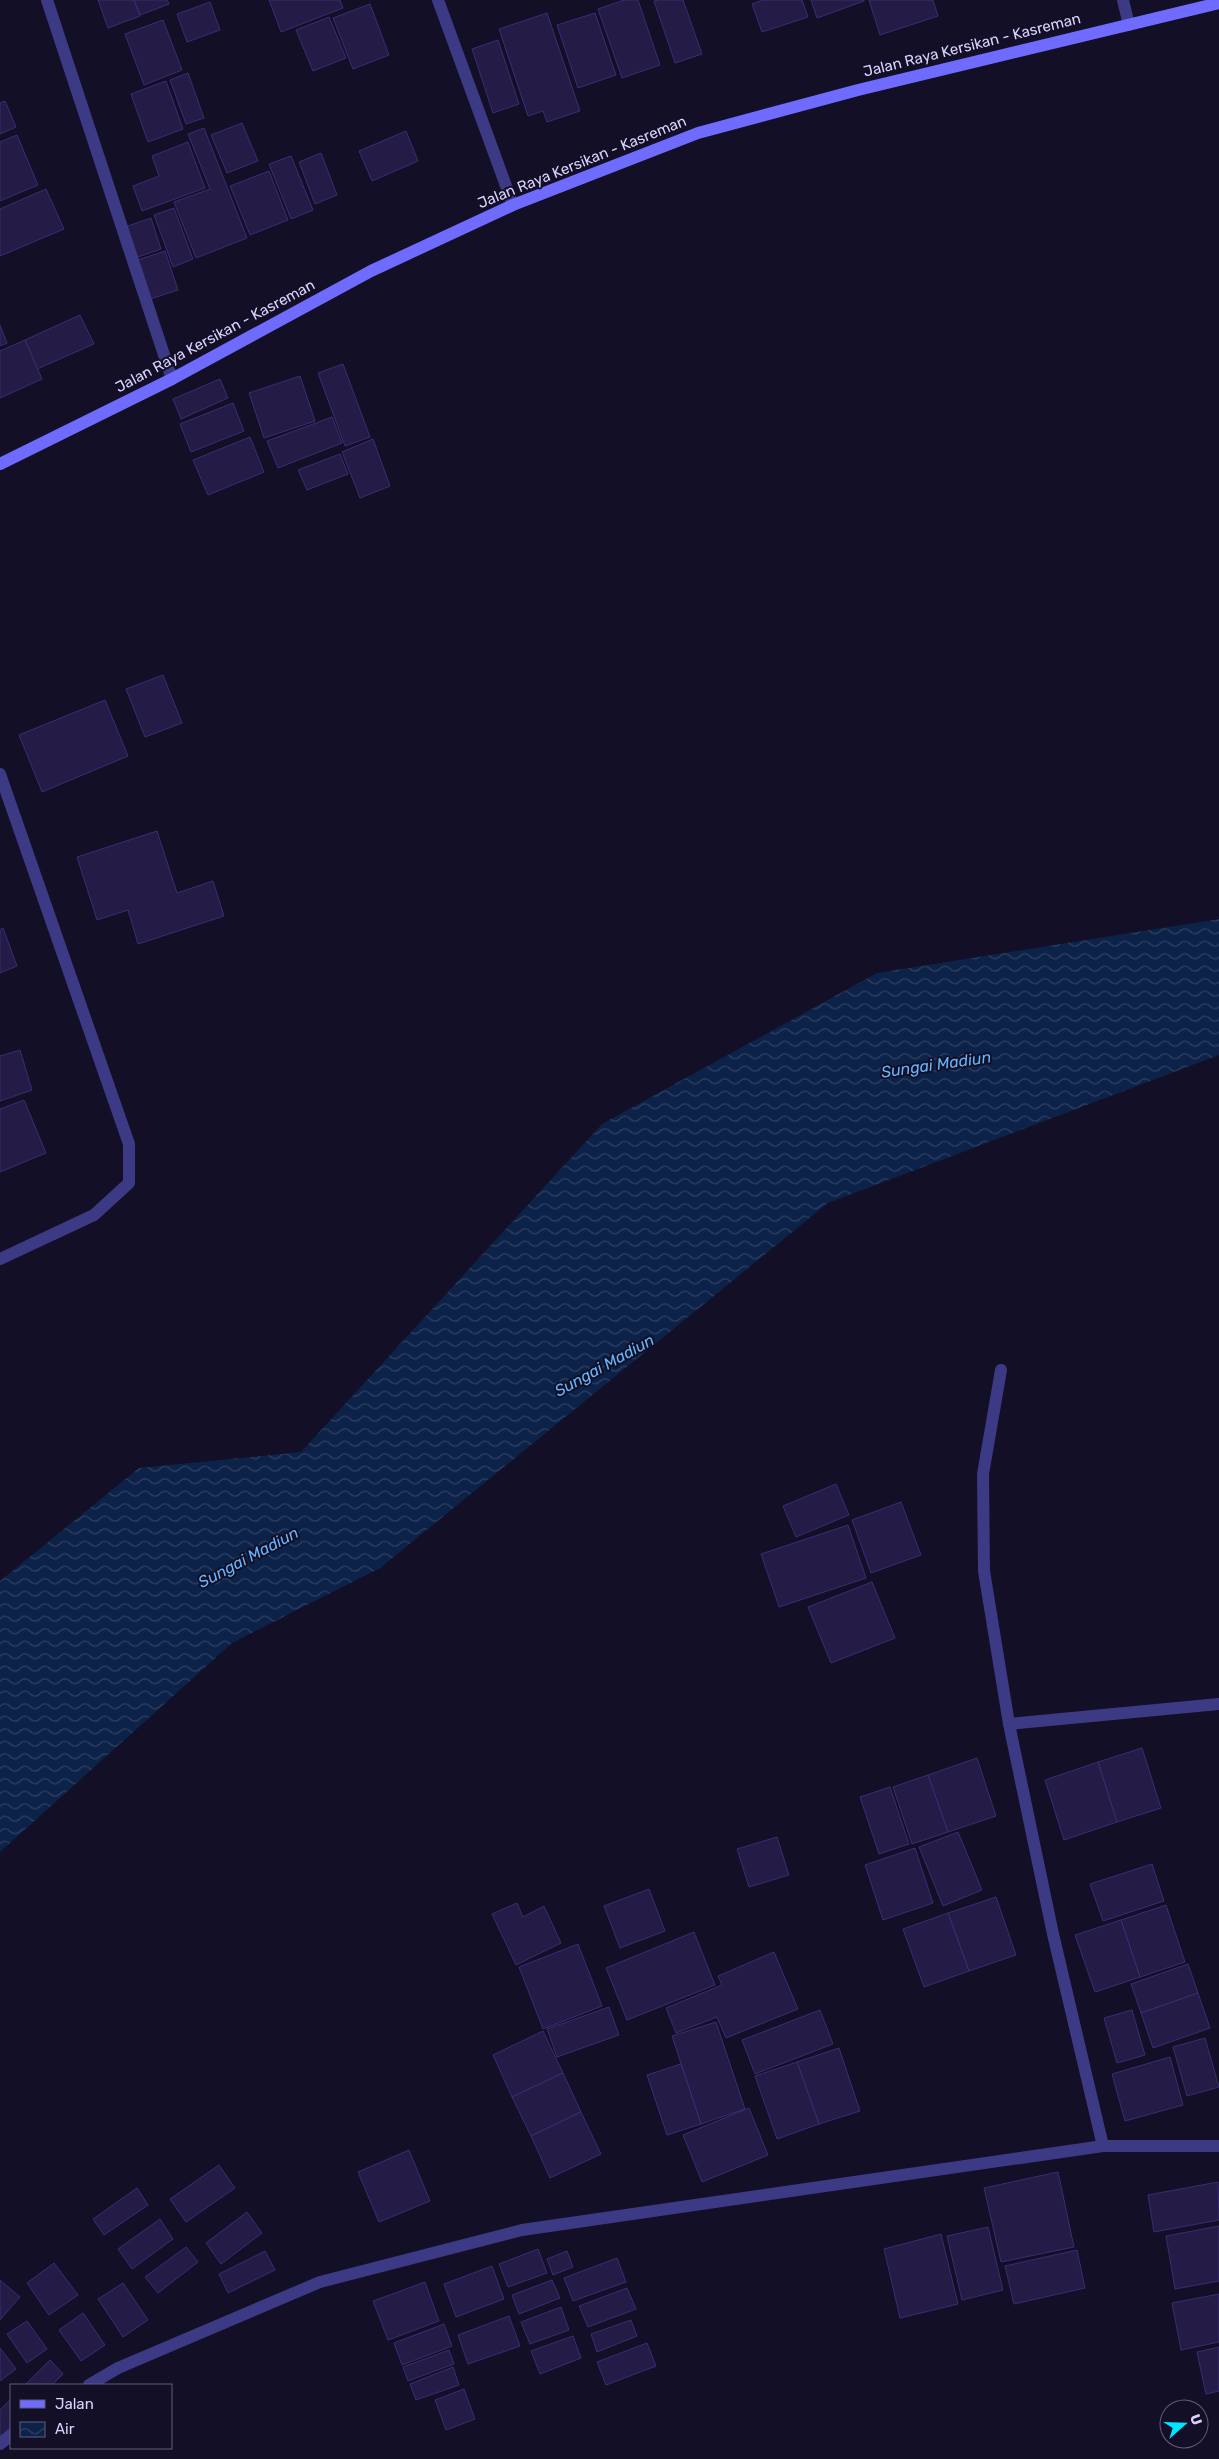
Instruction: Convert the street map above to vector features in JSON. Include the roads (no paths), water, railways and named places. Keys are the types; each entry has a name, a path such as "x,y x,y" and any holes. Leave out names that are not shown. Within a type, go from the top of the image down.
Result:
{"street":[{"path":"47,0 172,380"},
{"path":"438,0 513,205"},
{"path":"1123,0 1129,24"},
{"name":"Jalan Raya Kersikan - Kasreman","path":"0,464 172,380 371,271 513,205 698,133 858,90 1219,3"},
{"path":"0,774 129,1144 128,1183 94,1215 0,1259"},
{"path":"1002,1370 984,1474 984,1572 1009,1724 1053,1934 1103,2146"},
{"path":"1009,1724 1219,1704"},
{"path":"91,2384 118,2368 320,2282 522,2230 1103,2146 1219,2146"},
{"path":"0,2444 10,2436"}],"water":[{"name":"Sungai Madiun","path":"1219,919 1219,1055 828,1203 380,1568 232,1643 0,1852 0,1581 139,1468 301,1452 602,1124 877,973"}]}
